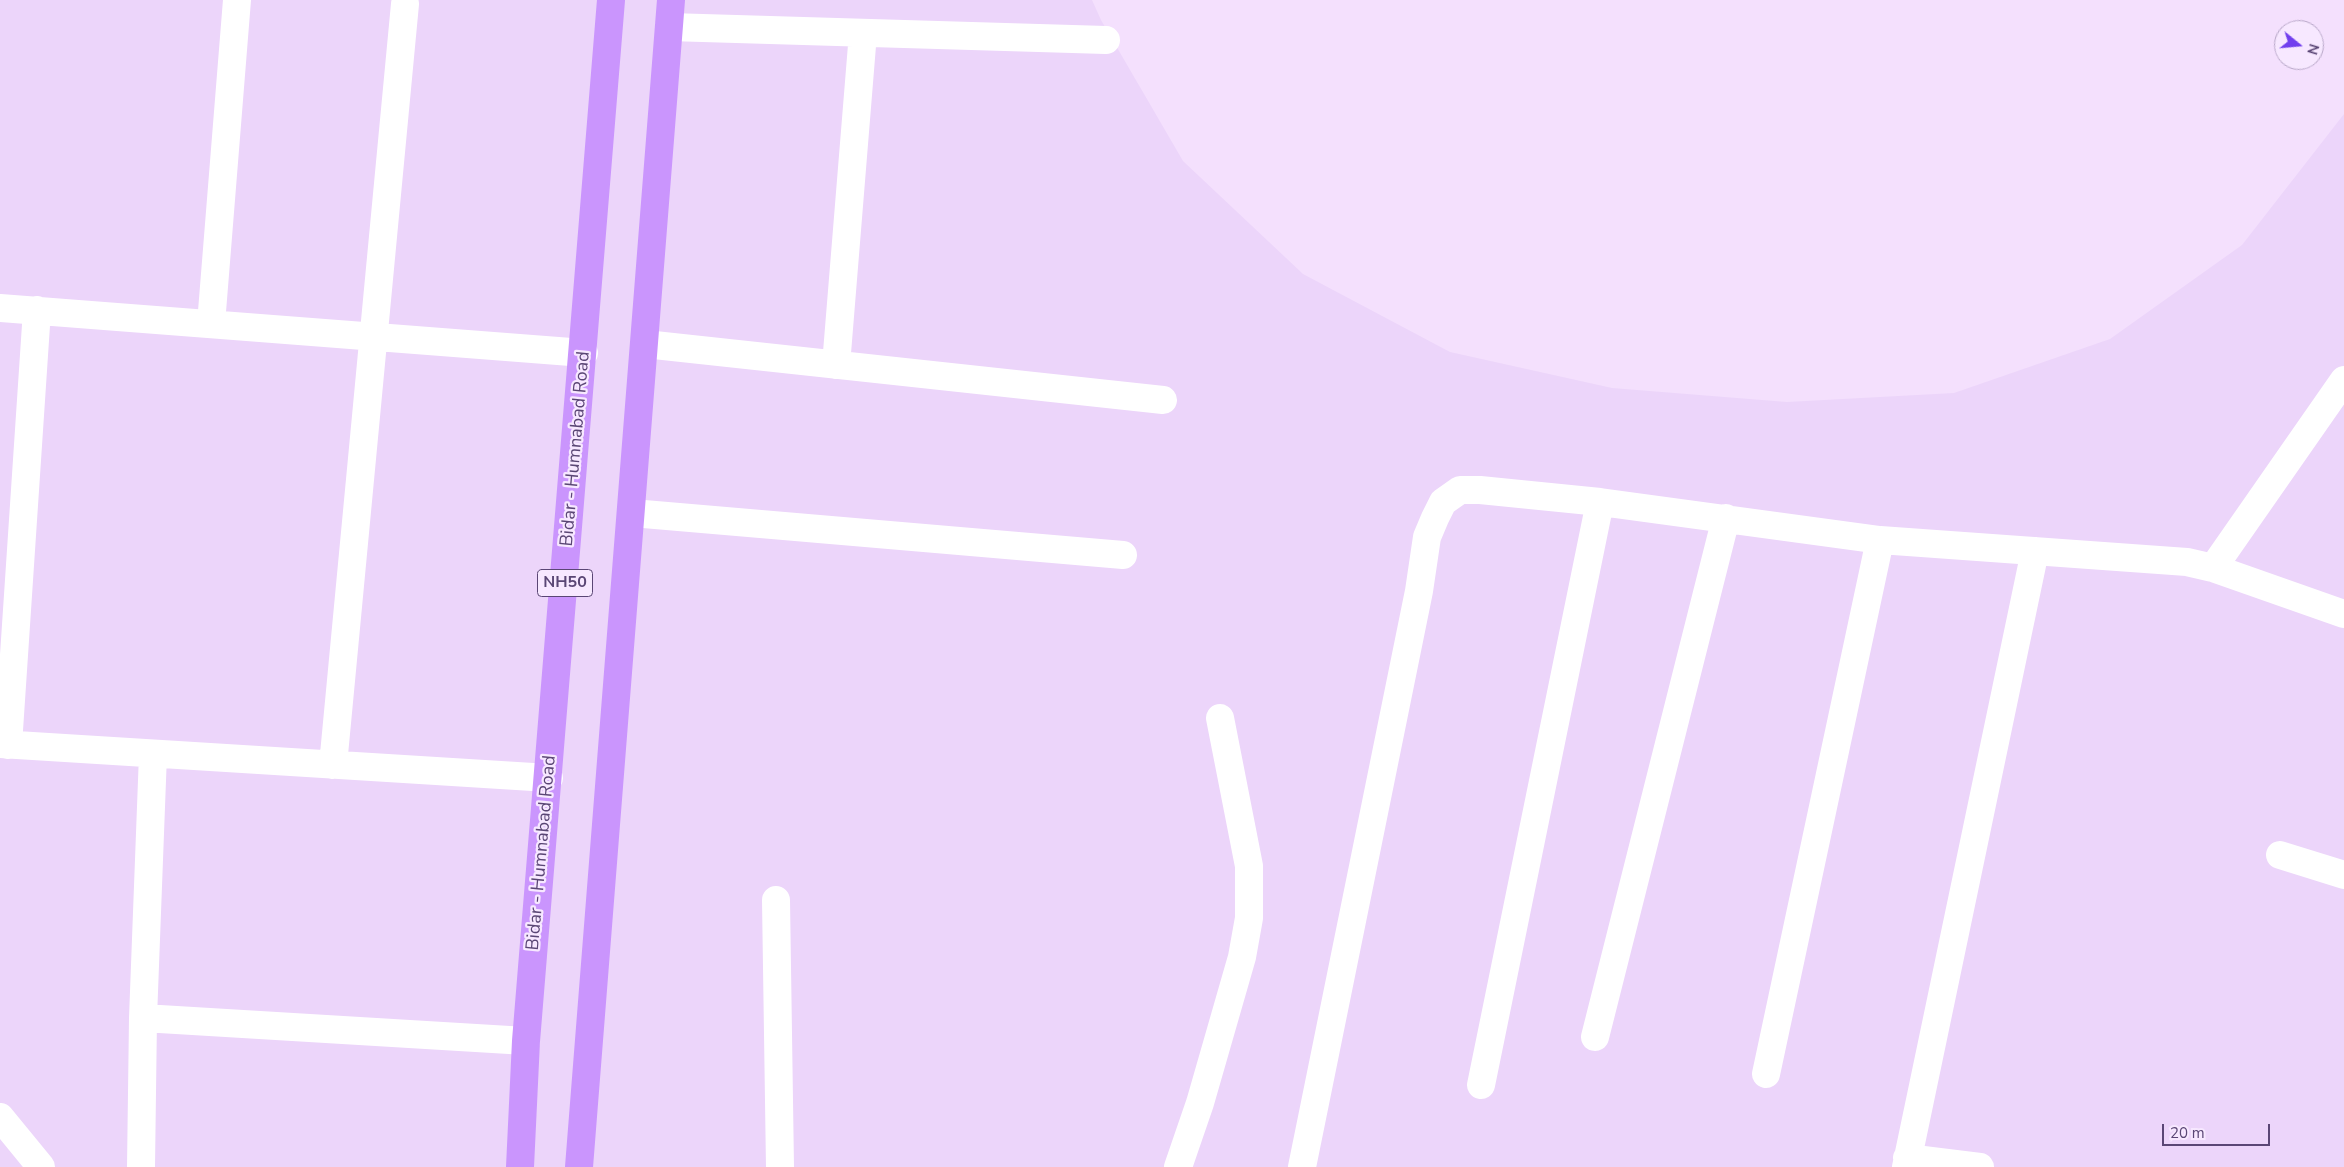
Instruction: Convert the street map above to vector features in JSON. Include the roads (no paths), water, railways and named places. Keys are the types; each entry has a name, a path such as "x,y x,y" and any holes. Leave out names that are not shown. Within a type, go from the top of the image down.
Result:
{"highway":[{"name":"Bidar - Humnabad Road","path":"520,1167 526,1041 584,353 611,0"},
{"path":"579,1167 671,0"}],"street":[{"path":"211,324 237,0"},
{"path":"332,765 405,4"},
{"path":"669,27 1106,40"},
{"path":"836,365 863,32"},
{"path":"0,308 584,353"},
{"path":"37,310 4,744 549,778"},
{"path":"645,344 1163,400"},
{"path":"2213,568 2344,380"},
{"path":"1302,1167 1419,590 1427,537 1443,502 1460,490 1480,490 1600,502 1880,540 2187,562 2213,568 2344,614"},
{"path":"1481,1085 1600,502"},
{"path":"632,512 1123,556"},
{"path":"1595,1037 1726,518"},
{"path":"1766,1074 1880,540"},
{"path":"1980,1167 1906,1163 2035,551"},
{"path":"1178,1167 1200,1103 1242,957 1249,918 1248,859 1220,718"},
{"path":"141,1167 143,1018 153,754"},
{"path":"2280,855 2344,875"},
{"path":"776,900 780,1167"},
{"path":"143,1018 526,1041"},
{"path":"0,1117 41,1167"}]}
